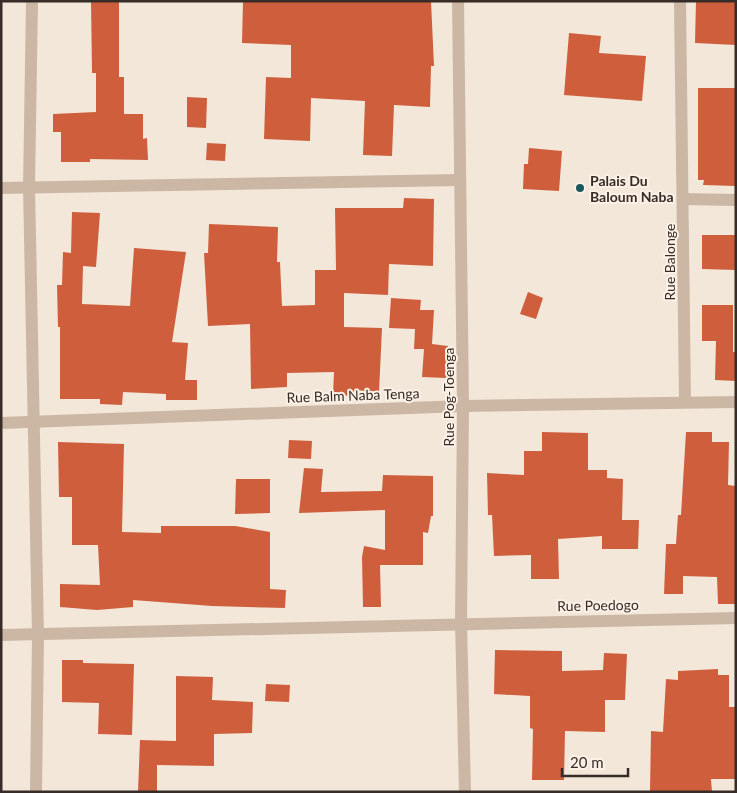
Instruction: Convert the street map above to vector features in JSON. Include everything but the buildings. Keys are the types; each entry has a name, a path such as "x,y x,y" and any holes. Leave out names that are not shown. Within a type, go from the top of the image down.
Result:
{"street":[{"path":"32,1 29,187 38,635 36,792"},
{"name":"Rue Pog-Toenga","path":"458,1 463,406 461,622 465,792"},
{"name":"Rue Balonge","path":"680,1 685,402"},
{"path":"1,188 460,180"},
{"path":"683,198 736,200"},
{"name":"Rue Balm Naba Tenga","path":"1,422 463,406 736,402"},
{"name":"Rue Poedogo","path":"1,635 461,622 736,618"}],"place":[{"name":"Palais Du Baloum Naba","path":"580,188"}]}
